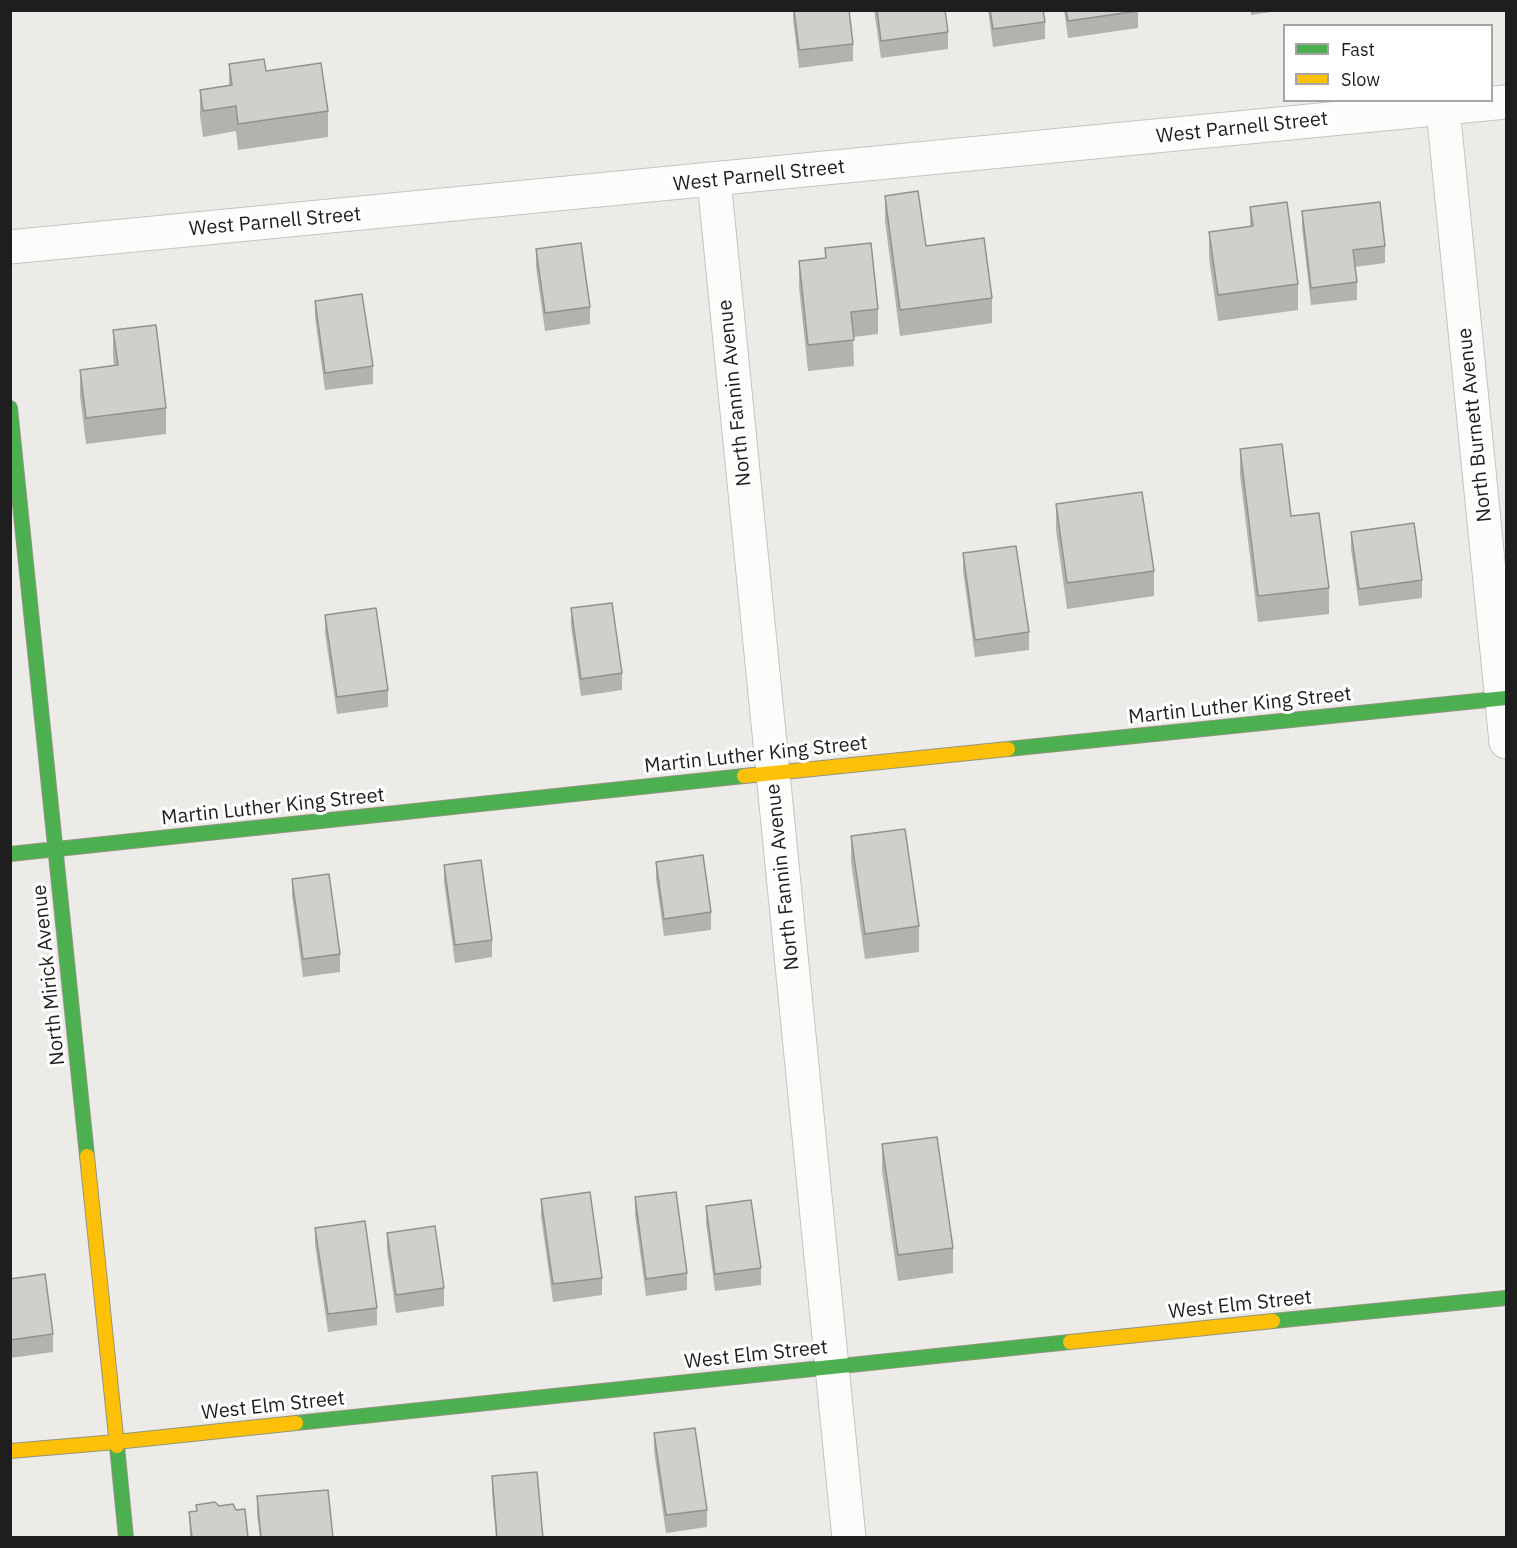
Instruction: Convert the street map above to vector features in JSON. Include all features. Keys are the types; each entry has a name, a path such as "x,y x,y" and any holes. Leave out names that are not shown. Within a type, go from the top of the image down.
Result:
{"street":[{"name":"West Parnell Street","path":"10,247 1506,102"},
{"name":"North Burnett Avenue","path":"1443,109 1504,698 1506,742"},
{"name":"North Fannin Avenue","path":"714,180 849,1538"},
{"name":"North Mirick Avenue","path":"10,408 126,1538"},
{"name":"Martin Luther King Street","path":"10,854 1504,698"},
{"name":"West Elm Street","path":"10,1451 116,1442 832,1366 1506,1298"}],"building":[{"path":"794,10 849,10 853,44 799,50"},
{"path":"877,10 945,10 948,32 881,41"},
{"path":"990,10 1043,10 1045,22 993,29"},
{"path":"1066,10 1138,10 1138,11 1068,21"},
{"path":"264,59 266,71 321,63 328,111 238,124 236,106 203,111 200,90 232,85 229,64"},
{"path":"918,191 926,246 984,238 992,298 900,310 885,196"},
{"path":"1287,202 1298,284 1218,295 1209,232 1253,226 1250,207"},
{"path":"1380,202 1385,246 1353,250 1357,282 1311,288 1302,211"},
{"path":"581,243 590,307 545,313 536,249"},
{"path":"871,243 878,309 851,312 854,340 808,345 799,261 826,258 825,248"},
{"path":"362,294 373,366 325,373 315,301"},
{"path":"156,325 166,408 86,418 80,370 118,365 113,330"},
{"path":"1282,444 1291,516 1319,513 1329,588 1258,596 1240,449"},
{"path":"1142,492 1154,571 1067,583 1056,504"},
{"path":"1414,523 1422,580 1359,589 1351,532"},
{"path":"1016,546 1029,632 975,640 963,553"},
{"path":"612,603 622,673 581,679 571,608"},
{"path":"376,608 388,690 337,697 325,615"},
{"path":"905,829 919,926 865,934 851,836"},
{"path":"703,855 711,912 664,919 656,862"},
{"path":"481,860 492,940 455,945 444,865"},
{"path":"329,874 340,954 303,959 292,879"},
{"path":"937,1137 953,1248 898,1255 882,1144"},
{"path":"590,1192 602,1278 553,1284 541,1199"},
{"path":"676,1192 687,1273 646,1279 635,1197"},
{"path":"751,1200 761,1268 715,1274 706,1206"},
{"path":"365,1221 377,1308 328,1314 315,1228"},
{"path":"435,1226 444,1288 396,1295 387,1233"},
{"path":"45,1274 53,1334 10,1340 10,1279"},
{"path":"695,1428 707,1510 666,1515 654,1433"},
{"path":"537,1472 543,1538 497,1538 492,1476"},
{"path":"328,1490 333,1538 261,1538 257,1496"},
{"path":"215,1502 219,1506 233,1504 236,1510 245,1509 248,1538 192,1538 189,1512 197,1511 196,1505"}],"traffic: fast":[{"path":"10,408 87,1156"},
{"path":"1008,749 1506,698"},
{"path":"10,854 744,776"},
{"path":"1273,1321 1506,1298"},
{"path":"296,1423 1070,1342"},
{"path":"117,1446 126,1538"}],"traffic: slow":[{"path":"744,776 1008,749"},
{"path":"87,1156 117,1446"},
{"path":"1070,1342 1273,1321"},
{"path":"10,1451 296,1423"}]}
